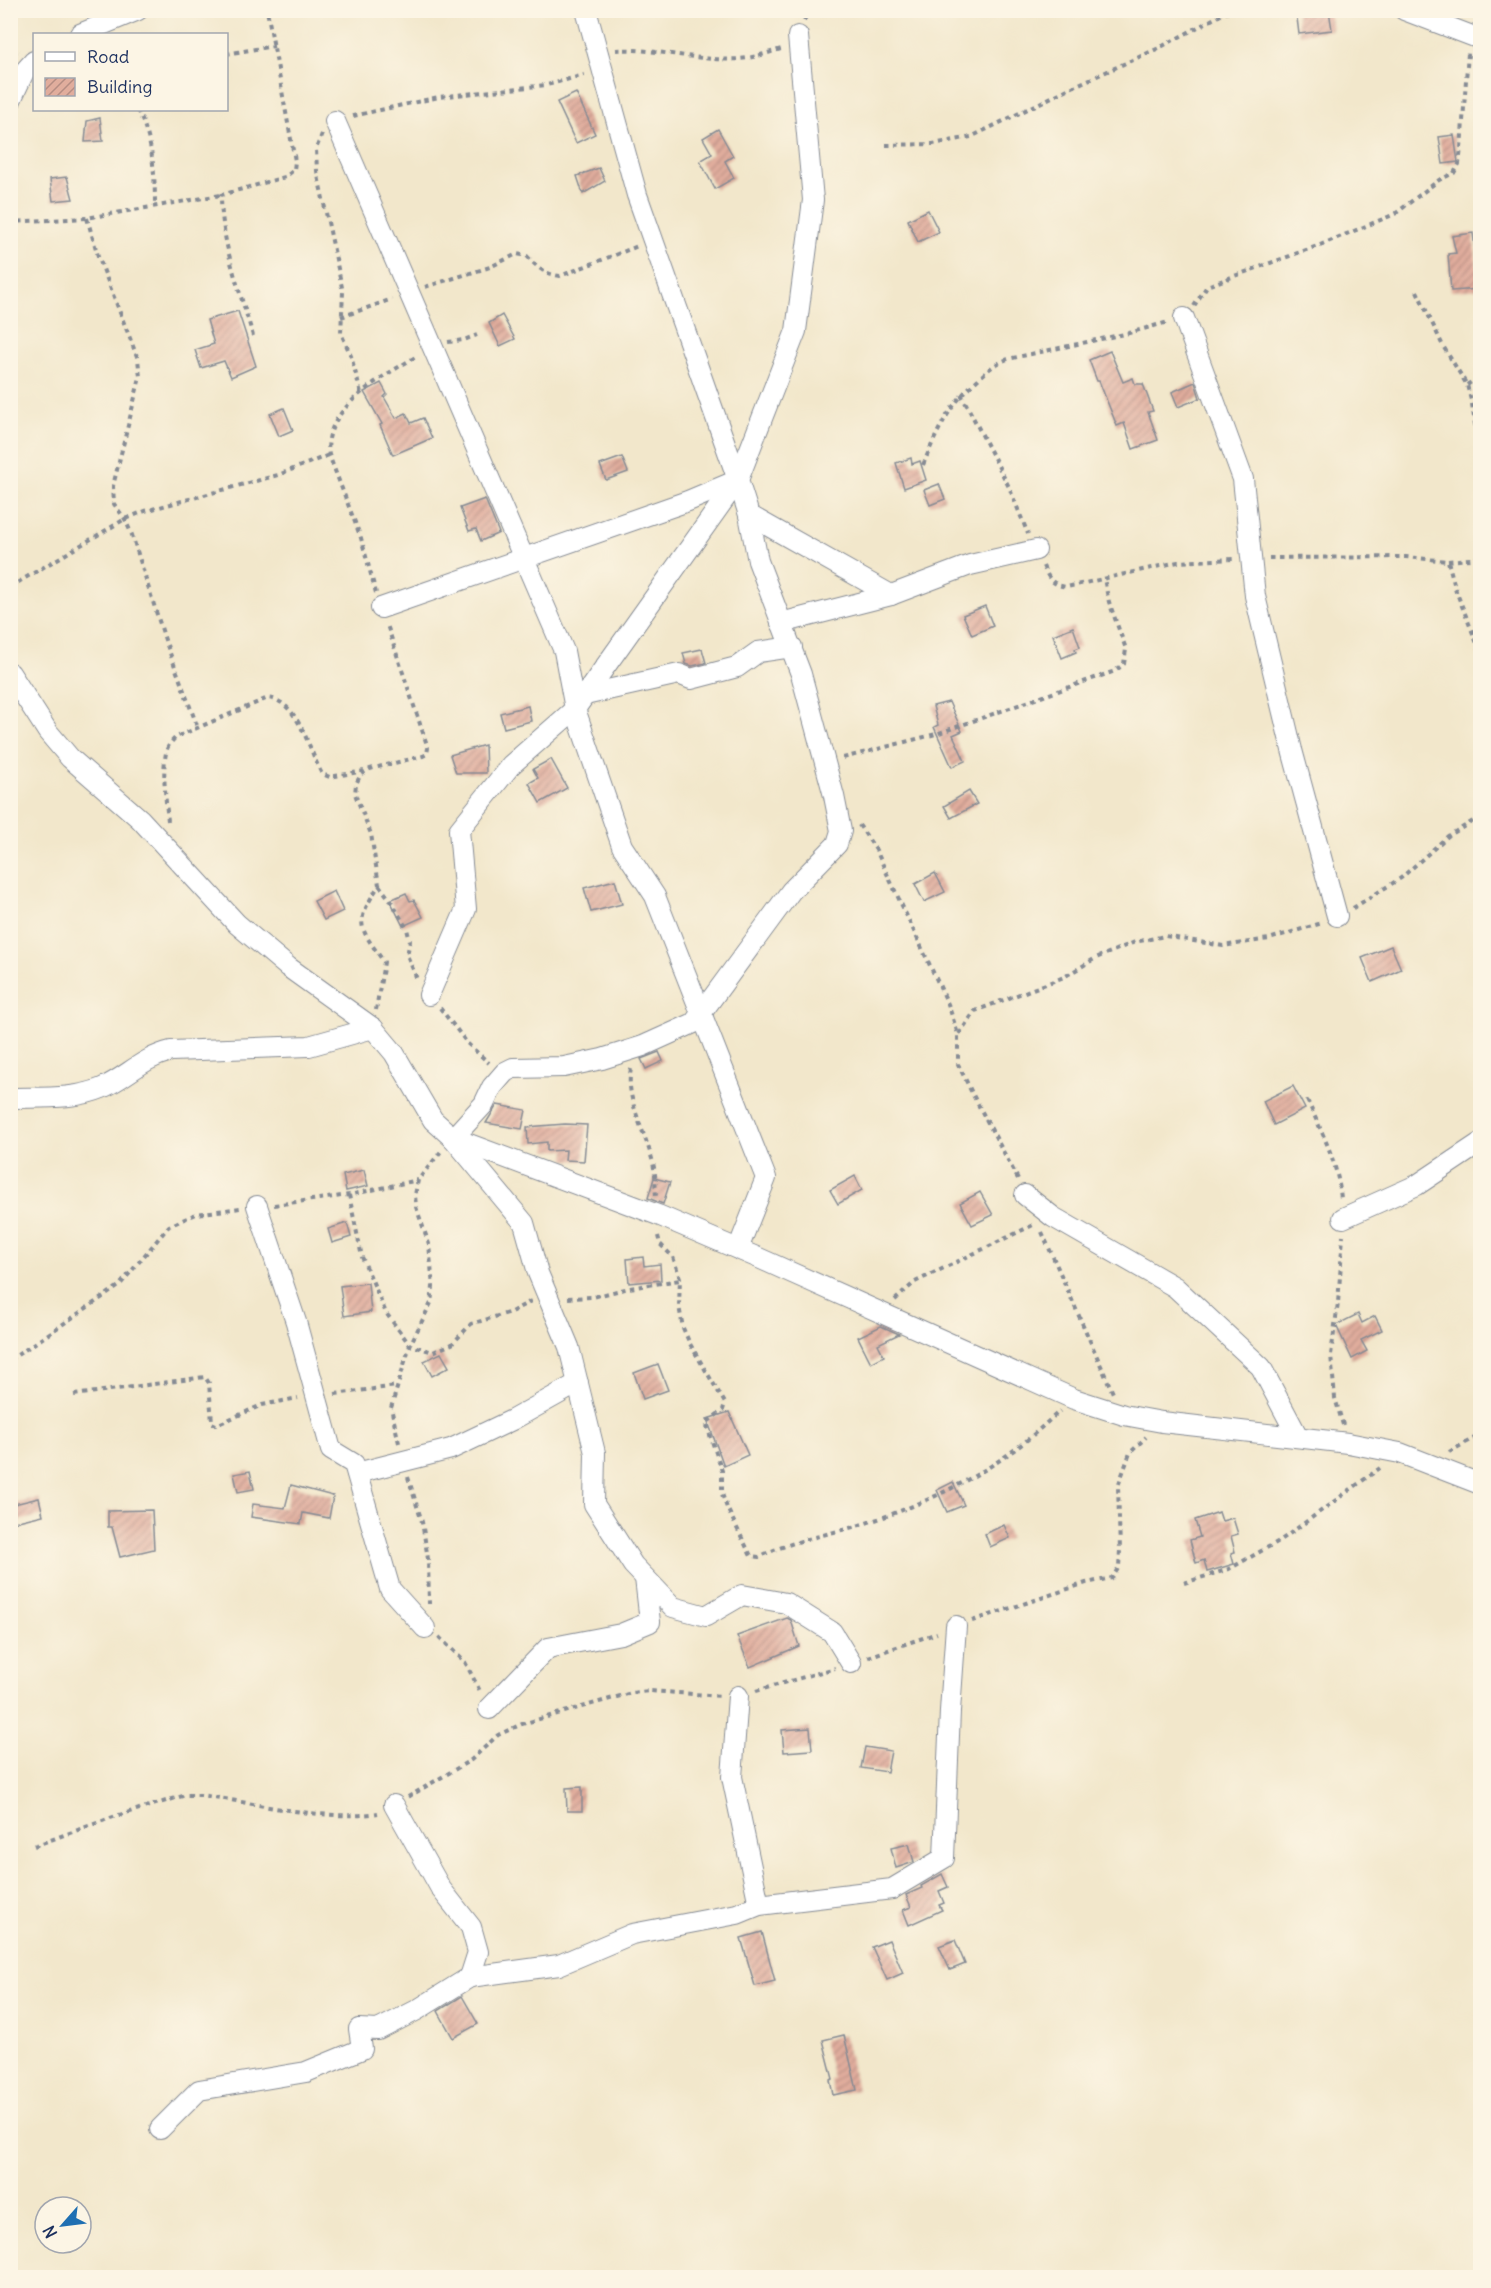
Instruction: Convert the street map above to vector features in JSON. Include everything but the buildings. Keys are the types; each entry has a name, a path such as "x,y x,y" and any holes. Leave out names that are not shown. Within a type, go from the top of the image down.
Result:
{"street":[{"path":"82,33 138,10"},
{"path":"453,1138 484,1104 492,1087 505,1072 513,1068 564,1067 602,1059 643,1046 694,1023 746,949 791,891 837,844 841,831 839,815 792,647 758,561 749,515 738,480 637,195 586,10"},
{"path":"1404,10 1475,37"},
{"path":"429,995 466,909 459,830 512,765 580,702 738,480 796,331 813,200 798,36"},
{"path":"10,102 24,72 33,62"},
{"path":"335,121 564,651 622,846 656,896 700,1015 766,1178 738,1249"},
{"path":"1184,318 1242,479 1255,596 1292,750 1337,916"},
{"path":"381,608 688,501 738,480"},
{"path":"749,515 891,596"},
{"path":"782,623 891,596 970,565 1036,550"},
{"path":"580,702 679,674 690,679 736,667 758,652 792,647"},
{"path":"10,673 48,732 70,758 140,819 237,924 288,967 374,1028 394,1053 433,1120 453,1138 524,1223 538,1273 569,1347 578,1383 595,1452 594,1504 633,1565 673,1607 706,1616 742,1595 786,1603 832,1632 851,1663"},
{"path":"10,1098 64,1097 90,1092 104,1087 138,1064 158,1054 171,1051 309,1046 374,1028"},
{"path":"453,1138 658,1215 1074,1399 1124,1415 1162,1422 1348,1443 1400,1453 1480,1484"},
{"path":"1343,1218 1417,1185 1480,1143"},
{"path":"1025,1195 1053,1217 1175,1287 1261,1367 1298,1437"},
{"path":"257,1206 296,1322 332,1450 354,1464 390,1589 425,1628"},
{"path":"357,1473 451,1449 512,1420 578,1383"},
{"path":"489,1709 548,1648 621,1634 650,1622 645,1578"},
{"path":"160,2129 199,2090 306,2072 362,2049 359,2029 378,2030 417,2010 470,1977 559,1965 632,1934 737,1914 759,1905 892,1889 944,1858 956,1626"},
{"path":"738,1696 732,1777 759,1905"},
{"path":"394,1805 441,1889 471,1927 478,1952 470,1977"}],"path":[{"path":"10,222 87,218 221,195 285,177 294,170 295,161 267,10"},
{"path":"597,51 641,49 740,59 783,48 798,36 808,10"},
{"path":"886,145 933,144 971,137 1068,89 1159,48 1230,10"},
{"path":"923,465 941,423 961,394 992,365 1008,359 1129,333 1184,318 1207,286 1300,253 1395,214 1439,180 1454,173 1459,164 1475,37"},
{"path":"228,54 274,46"},
{"path":"361,393 351,356 341,333 344,292 317,171 316,149 320,136 335,121 439,97 547,85 603,71"},
{"path":"137,111 149,144 155,177 155,206"},
{"path":"221,195 228,246 252,336"},
{"path":"87,218 98,256 138,359 140,377 113,486 114,504 126,519 165,640 198,728"},
{"path":"341,317 429,285 490,267 517,254 528,256 538,268 547,274 560,276 652,240"},
{"path":"1417,291 1443,346 1467,385 1480,458"},
{"path":"172,855 165,796 166,753 176,737 268,698 277,699 286,706 298,722 322,774 330,777 352,774 427,754 428,748 381,608 361,538 327,442 338,417 361,393 433,346 477,335"},
{"path":"1467,385 1480,376"},
{"path":"961,394 1009,487 1049,579 1058,586 1067,587 1178,562 1240,559"},
{"path":"10,587 126,519 145,511 278,475 330,454"},
{"path":"1262,558 1406,557 1448,561 1480,558"},
{"path":"1448,561 1480,651"},
{"path":"825,763 936,734 1115,671 1124,664 1126,649 1109,602 1104,579"},
{"path":"1472,632 1480,629"},
{"path":"370,769 361,774 356,784 355,794 371,834 379,885 362,912 364,934 384,962 374,1028"},
{"path":"958,1034 975,1011 1064,977 1096,958 1135,942 1165,936 1223,946 1269,939 1319,924 1357,906 1401,878 1448,836 1480,816"},
{"path":"856,822 876,850 948,1004 958,1034 958,1064 1025,1195"},
{"path":"643,1046 629,1076 636,1113 655,1171 658,1215 656,1231 660,1244 673,1257 680,1278 679,1306 683,1328 725,1403 723,1410 706,1423 722,1471 722,1494 751,1556 759,1557 805,1539 871,1522 925,1501 977,1474 1018,1447 1074,1399"},
{"path":"1307,1100 1326,1140 1339,1177 1343,1218 1343,1257 1331,1355 1335,1398 1348,1443"},
{"path":"10,1360 119,1286 169,1226 196,1214 349,1195 418,1180"},
{"path":"349,1195 362,1257 386,1313 410,1345"},
{"path":"880,1312 915,1282 1038,1222 1124,1415"},
{"path":"74,1395 205,1377 209,1383 212,1423 216,1425 262,1405 307,1397"},
{"path":"329,1394 397,1386"},
{"path":"34,1846 116,1816 186,1795 201,1795 330,1815 356,1816 383,1812 471,1760 498,1735 522,1724 631,1693 650,1691 695,1696 738,1696 851,1663 956,1626 1112,1578 1119,1568 1118,1486 1130,1453 1162,1422"},
{"path":"1428,1463 1480,1436"},
{"path":"1185,1583 1229,1569 1281,1540 1400,1453"}]}
